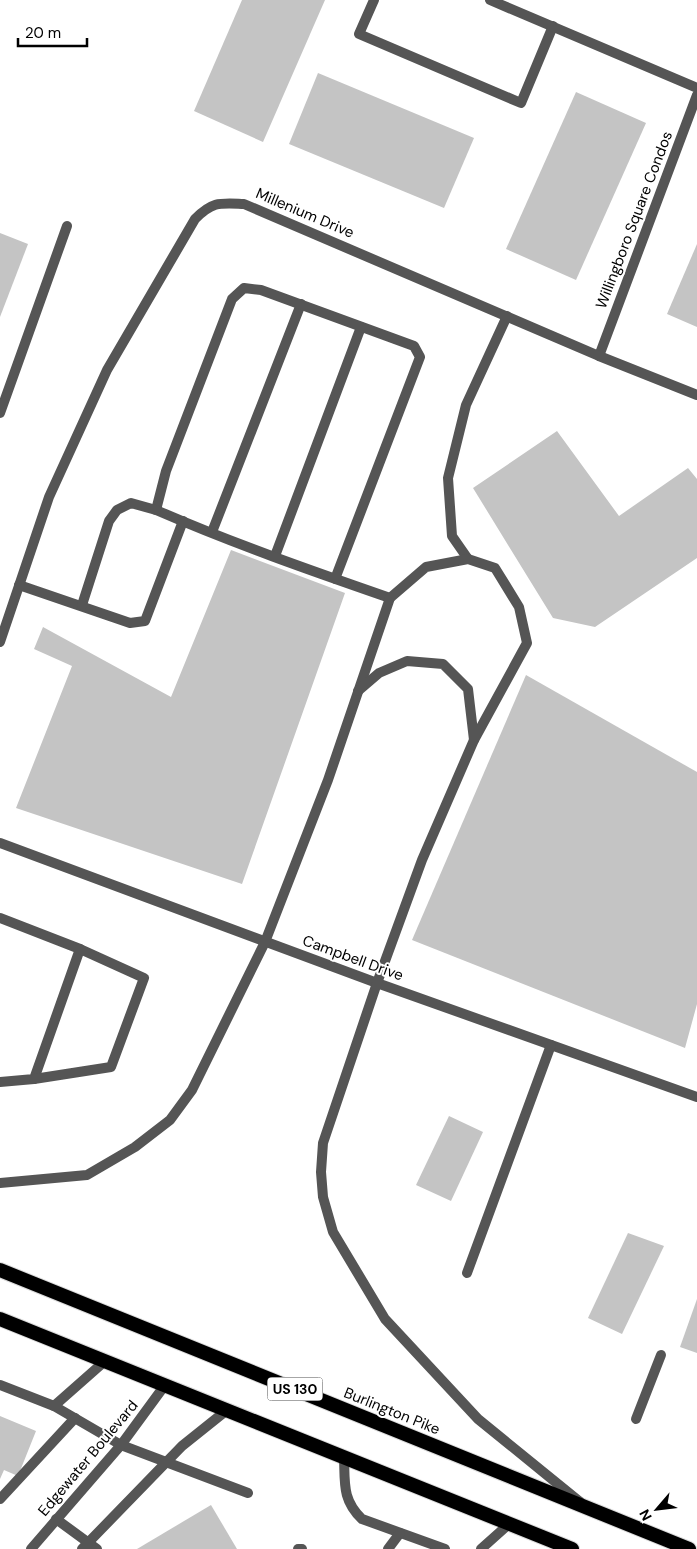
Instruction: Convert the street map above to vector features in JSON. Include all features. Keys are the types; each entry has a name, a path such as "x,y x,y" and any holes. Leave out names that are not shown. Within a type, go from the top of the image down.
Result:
{"highway":[{"name":"Burlington Pike","path":"0,1270 689,1549"},
{"path":"0,1319 509,1524 557,1546 572,1549"}],"street":[{"path":"374,0 359,34 521,103 553,26"},
{"path":"490,0 697,88"},
{"name":"Willingboro Square Condos","path":"599,356 697,95"},
{"name":"Millenium Drive","path":"0,642 49,497 106,370 195,219 204,209 216,202 244,204 599,356 697,395"},
{"path":"0,414 67,226"},
{"path":"156,510 166,471 232,299 244,288 261,290 414,346 420,357 336,579"},
{"path":"212,532 301,304"},
{"path":"468,559 452,536 448,478 466,405 507,316"},
{"path":"275,556 361,326"},
{"path":"82,605 109,520 117,510 130,503 156,510 390,598"},
{"path":"19,585 130,623 145,621 183,521"},
{"path":"0,1183 88,1175 135,1147 170,1120 192,1090 265,942 328,780 390,598 426,567 468,559 495,568 519,607 526,643 474,740 422,860 377,983 323,1143 323,1197 333,1232 385,1319 478,1420 589,1508"},
{"path":"358,691 379,673 407,660 443,664 468,689 474,740"},
{"name":"Campbell Drive","path":"0,843 377,983 697,1097"},
{"path":"0,918 80,948 144,978 112,1067 34,1079 0,1082"},
{"path":"34,1079 80,948"},
{"path":"467,1273 552,1045"},
{"path":"636,1419 661,1355"},
{"path":"54,1406 105,1361"},
{"path":"0,1385 54,1406 121,1445 248,1493"},
{"name":"Edgewater Boulevard","path":"31,1549 121,1445 165,1386"},
{"path":"56,1519 89,1547 182,1446 227,1410"},
{"path":"0,1499 75,1418"},
{"path":"344,1457 346,1494 352,1509 362,1519 445,1549"},
{"path":"481,1549 509,1524"},
{"path":"388,1549 400,1533"}],"building":[{"path":"242,0 325,0 263,142 194,111"},
{"path":"318,73 474,138 444,208 289,144"},
{"path":"576,92 646,123 576,280 506,249"},
{"path":"0,233 28,244 0,317"},
{"path":"697,244 697,327 667,314"},
{"path":"557,431 619,516 688,468 697,479 697,558 595,627 553,618 473,488"},
{"path":"231,550 345,593 242,884 16,808 72,666 34,649 43,627 171,697"},
{"path":"526,675 697,772 697,1004 685,1048 412,940"},
{"path":"449,1116 483,1132 451,1201 416,1185"},
{"path":"628,1233 664,1246 622,1334 588,1318"},
{"path":"697,1299 697,1353 680,1347"},
{"path":"0,1416 36,1431 18,1476 4,1470 0,1479"},
{"path":"211,1505 237,1549 137,1549"}]}
